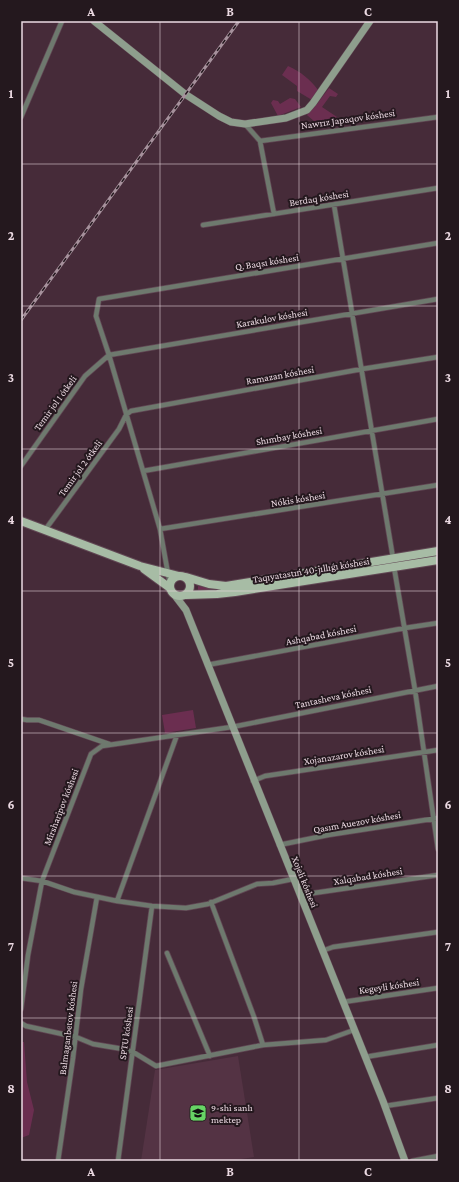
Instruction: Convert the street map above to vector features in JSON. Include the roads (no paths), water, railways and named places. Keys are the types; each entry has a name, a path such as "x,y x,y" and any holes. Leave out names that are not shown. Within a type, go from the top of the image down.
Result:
{"main road":[{"path":"21,521 140,566 179,596 186,595 191,586 183,576 174,578 171,589"},
{"name":"Taqıyatastıń 40-jıllıǵı kóshesi","path":"186,595 235,592 394,562 438,551"},
{"name":"Taqıyatastıń 40-jıllıǵı kóshesi","path":"140,566 209,584 226,586 394,562 438,560"}],"street":[{"path":"21,117 62,21"},
{"path":"94,21 189,96 219,116 231,122 245,124 260,141 274,214"},
{"name":"Nawrız Japaqov kóshesi","path":"245,124 286,118 307,110 370,21"},
{"name":"Nawrız Japaqov kóshesi","path":"260,141 438,117"},
{"name":"Berdaq kóshesi","path":"203,225 438,188"},
{"path":"334,205 405,628 435,818 438,849"},
{"name":"Q. Baqsı kóshesi","path":"109,355 96,316 99,299 438,243"},
{"name":"Karakulov kóshesi","path":"109,355 438,299"},
{"path":"109,355 160,529 171,589 186,610"},
{"name":"Temir jol 1 ótkeli","path":"21,466 85,376 109,355"},
{"name":"Ramazan kóshesi","path":"126,415 132,411 362,369 438,357"},
{"name":"Temir jol 2 ótkeli","path":"46,530 119,429 126,415"},
{"name":"Shımbay kóshesi","path":"143,471 438,419"},
{"name":"Nókis kóshesi","path":"160,529 438,485"},
{"path":"186,595 186,610"},
{"name":"Xojeli kóshesi","path":"186,610 385,1106 405,1161"},
{"name":"Ashqabad kóshesi","path":"207,665 438,623"},
{"name":"Tantasheva kóshesi","path":"232,727 438,686"},
{"path":"21,719 39,720 111,745"},
{"name":"Mirsharipov kóshesi","path":"21,1009 28,955 42,882 91,754 102,746 232,727"},
{"path":"117,901 178,735"},
{"name":"Xojanazarov kóshesi","path":"254,780 265,776 438,750"},
{"name":"Qasım Auezov kóshesi","path":"280,845 328,835 435,818"},
{"name":"Xalqabad kóshesi","path":"300,897 307,894 438,875"},
{"path":"21,878 42,882 74,892 117,901 152,906 186,908 211,902 257,884 273,883 293,879"},
{"name":"Balmaganbetov kóshesi","path":"58,1161 76,1036 81,988 97,897"},
{"path":"211,902 263,1045"},
{"name":"SPTU kóshesi","path":"118,1161 152,906"},
{"path":"322,950 333,947 438,932"},
{"path":"167,953 210,1056"},
{"name":"Kegeyli kóshesi","path":"343,1002 438,988"},
{"path":"21,1023 26,1026 76,1036 93,1044 123,1048 133,1052 156,1066 263,1045 326,1040 354,1030"},
{"path":"365,1056 438,1045"},
{"path":"385,1106 438,1098"},
{"path":"412,1161 438,1156"}],"railway":[{"path":"21,320 239,21"}],"place":[{"name":"9-shi sanlı mektep","path":"198,1113"}]}
